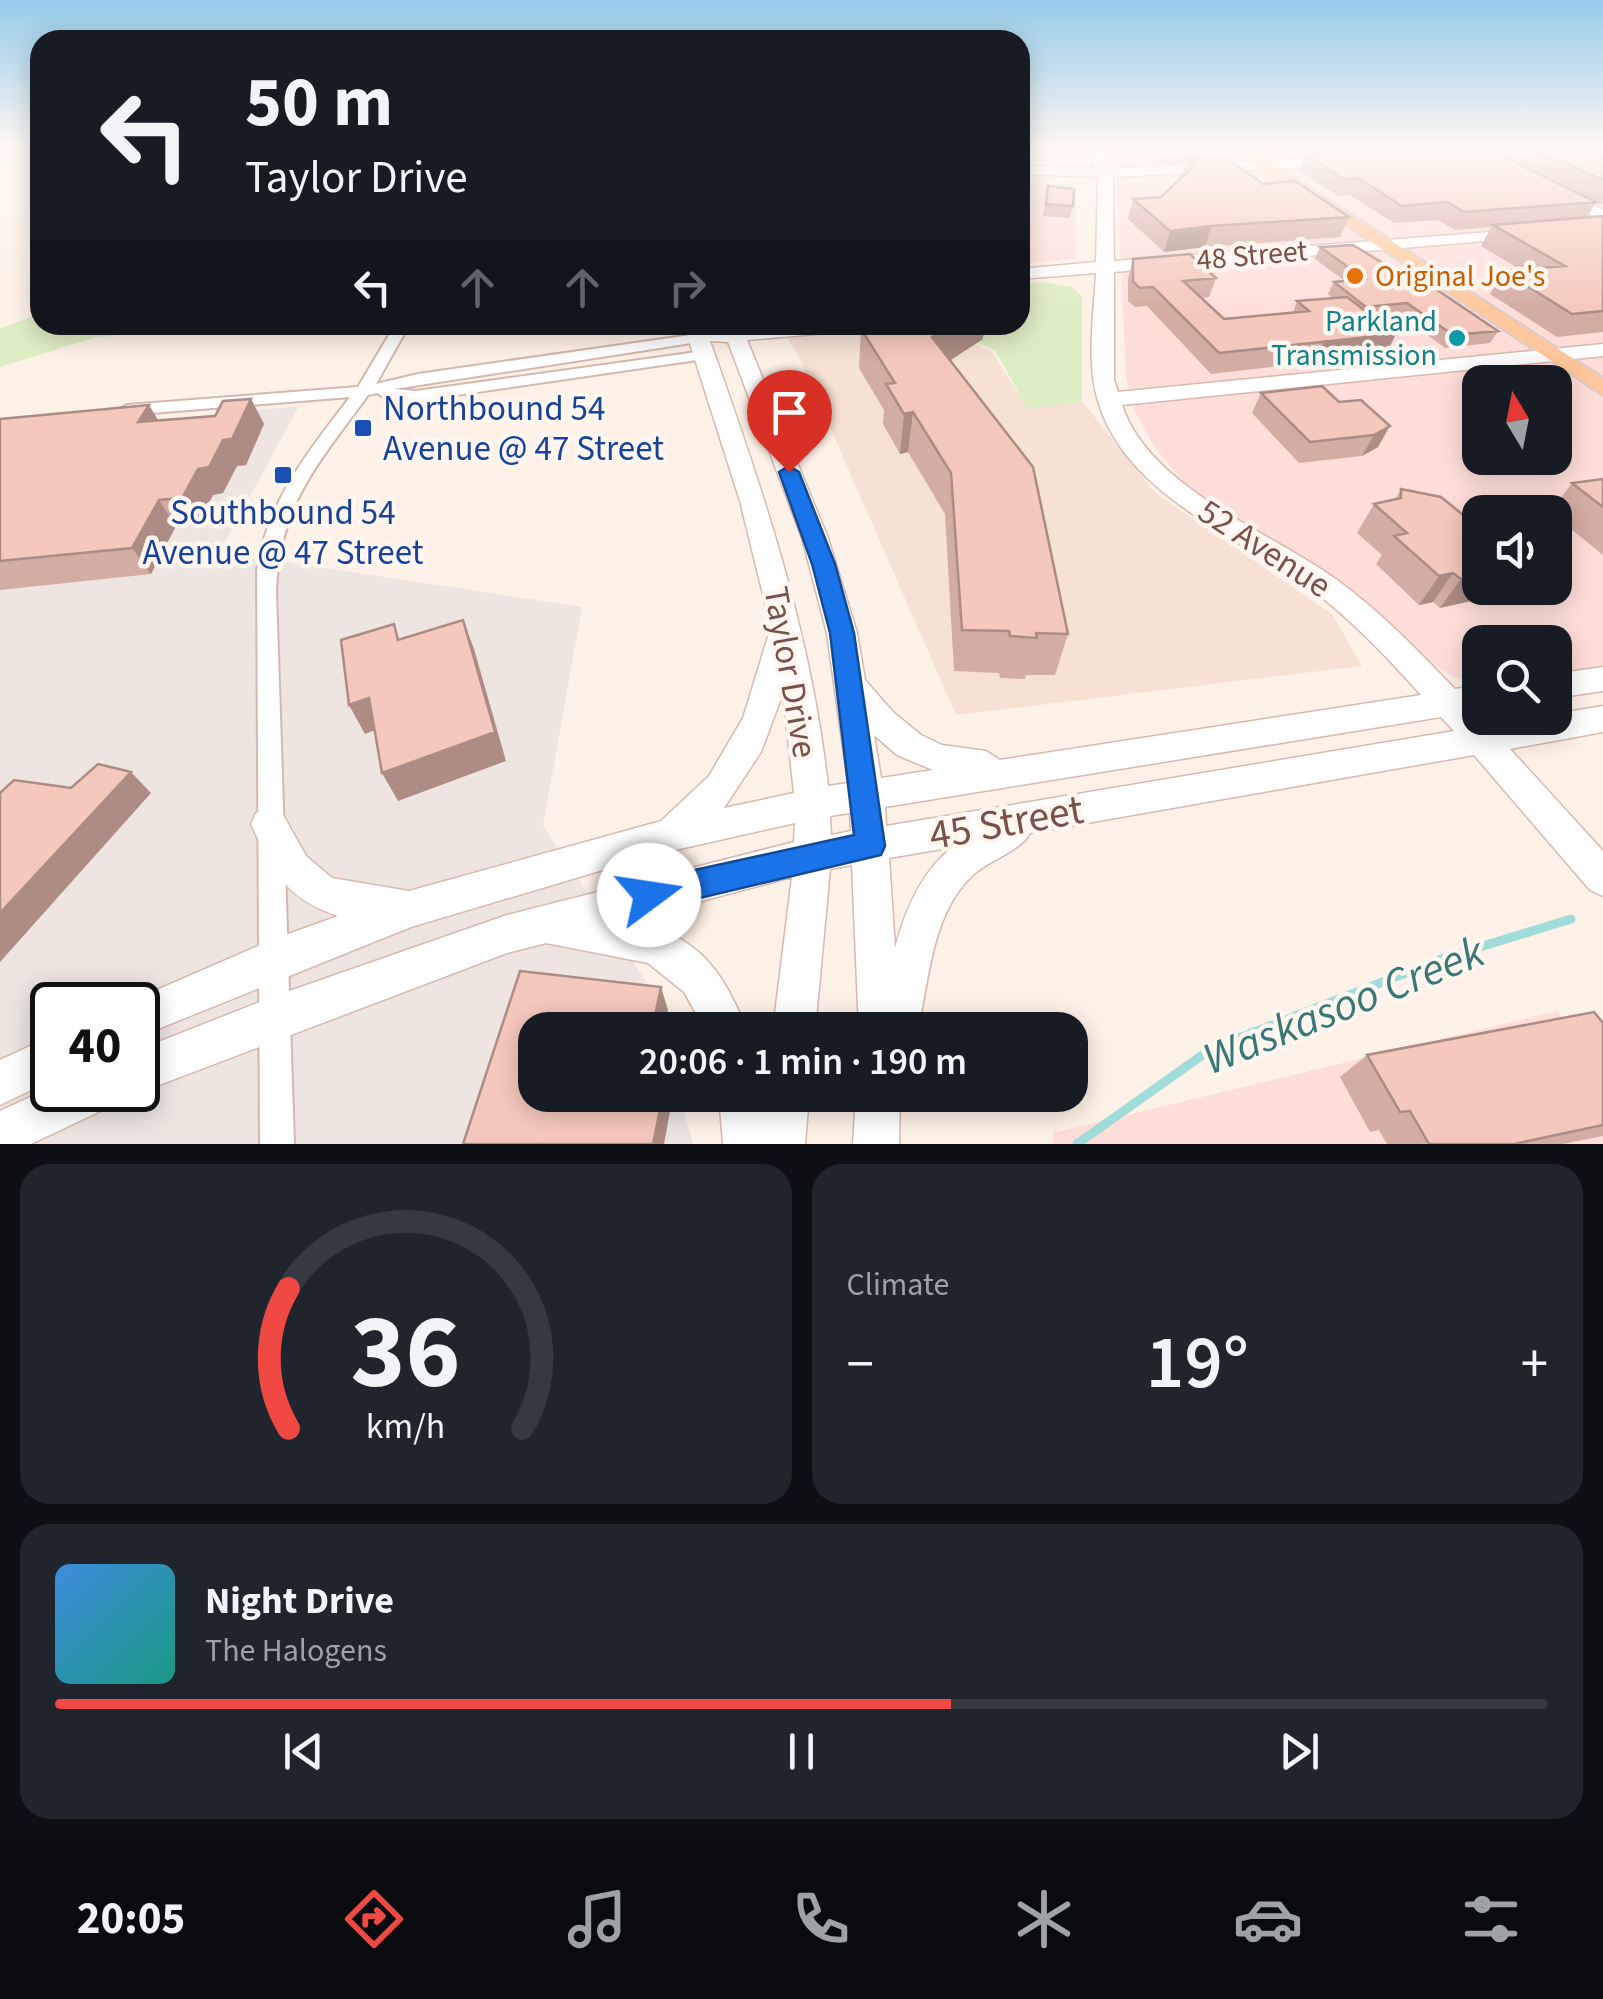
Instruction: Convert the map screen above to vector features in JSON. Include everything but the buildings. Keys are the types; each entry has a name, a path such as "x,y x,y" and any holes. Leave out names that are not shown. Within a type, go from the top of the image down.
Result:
{"main road":[{"path":"1321,203 1603,388"}],"street":[{"name":"52 Avenue","path":"1105,203 1103,380 1108,400 1131,440 1167,481 1208,514 1333,592 1462,699"},
{"path":"1578,203 1603,218"},
{"name":"48 Street","path":"1030,273 1547,231"},
{"path":"277,1144 269,824 268,555 282,509 388,356 397,335"},
{"path":"99,412 364,391 416,396 699,339 735,336"},
{"name":"Taylor Drive","path":"735,336 824,564 842,633 867,795 879,1012"},
{"name":"Taylor Drive","path":"699,339 751,497 799,692 812,804 796,1012"},
{"path":"1108,400 1603,350"},
{"path":"670,835 706,806 746,754 766,704 785,624"},
{"path":"1572,684 1603,679"},
{"path":"850,685 900,742 924,754 946,762 1047,766"},
{"name":"45 Street","path":"160,1007 411,909 670,835 812,804 1462,701"},
{"name":"45 Street","path":"160,1062 275,1017 538,925 811,855 1603,719"},
{"name":"52 Avenue","path":"1478,735 1603,878"},
{"path":"900,1012 918,930 941,882 974,849 1052,812"},
{"path":"269,824 286,863 299,880 346,901 411,909"},
{"path":"538,925 635,936 670,952 690,967 711,993 719,1012"},
{"path":"0,1083 30,1068"},
{"path":"0,1135 49,1112"},
{"path":"742,1112 746,1144"},
{"path":"782,1144 785,1112"}],"shaded area":[{"path":"1030,203 1076,203 1076,259 1030,263"},
{"path":"1118,203 1603,203 1603,674 1572,678 1572,625 1462,625 1462,679 1450,675 1432,664 1361,599 1188,488 1156,449 1134,410 1126,377"},
{"path":"786,335 956,335 992,352 1028,408 1082,401 1155,493 1332,614 1362,666 956,715 802,363"},
{"path":"299,406 220,552 582,607 543,826 645,980 655,1012 518,1012 518,1112 684,1112 693,1144 0,1144 0,435"},
{"path":"1557,1011 1603,1068 1603,1144 1053,1144 1053,1133"}],"green space":[{"path":"1030,284 1072,287 1082,296 1082,401 1028,409 995,350 959,335 1030,335"},
{"path":"30,317 30,335 121,335 97,337 0,367 0,329"}],"waterway":[{"name":"Waskasoo Creek","path":"1077,1144 1211,1049 1444,958 1571,919"}],"place":[{"name":"Original Joe's","path":"1355,276"},
{"name":"Parkland Transmission","path":"1457,338"},
{"name":"Northbound 54 Avenue @ 47 Street","path":"363,428"},
{"name":"Southbound 54 Avenue @ 47 Street","path":"283,475"}],"route":[{"path":"649,895 811,855 870,846 867,795 842,633 824,564 789,472"}]}
